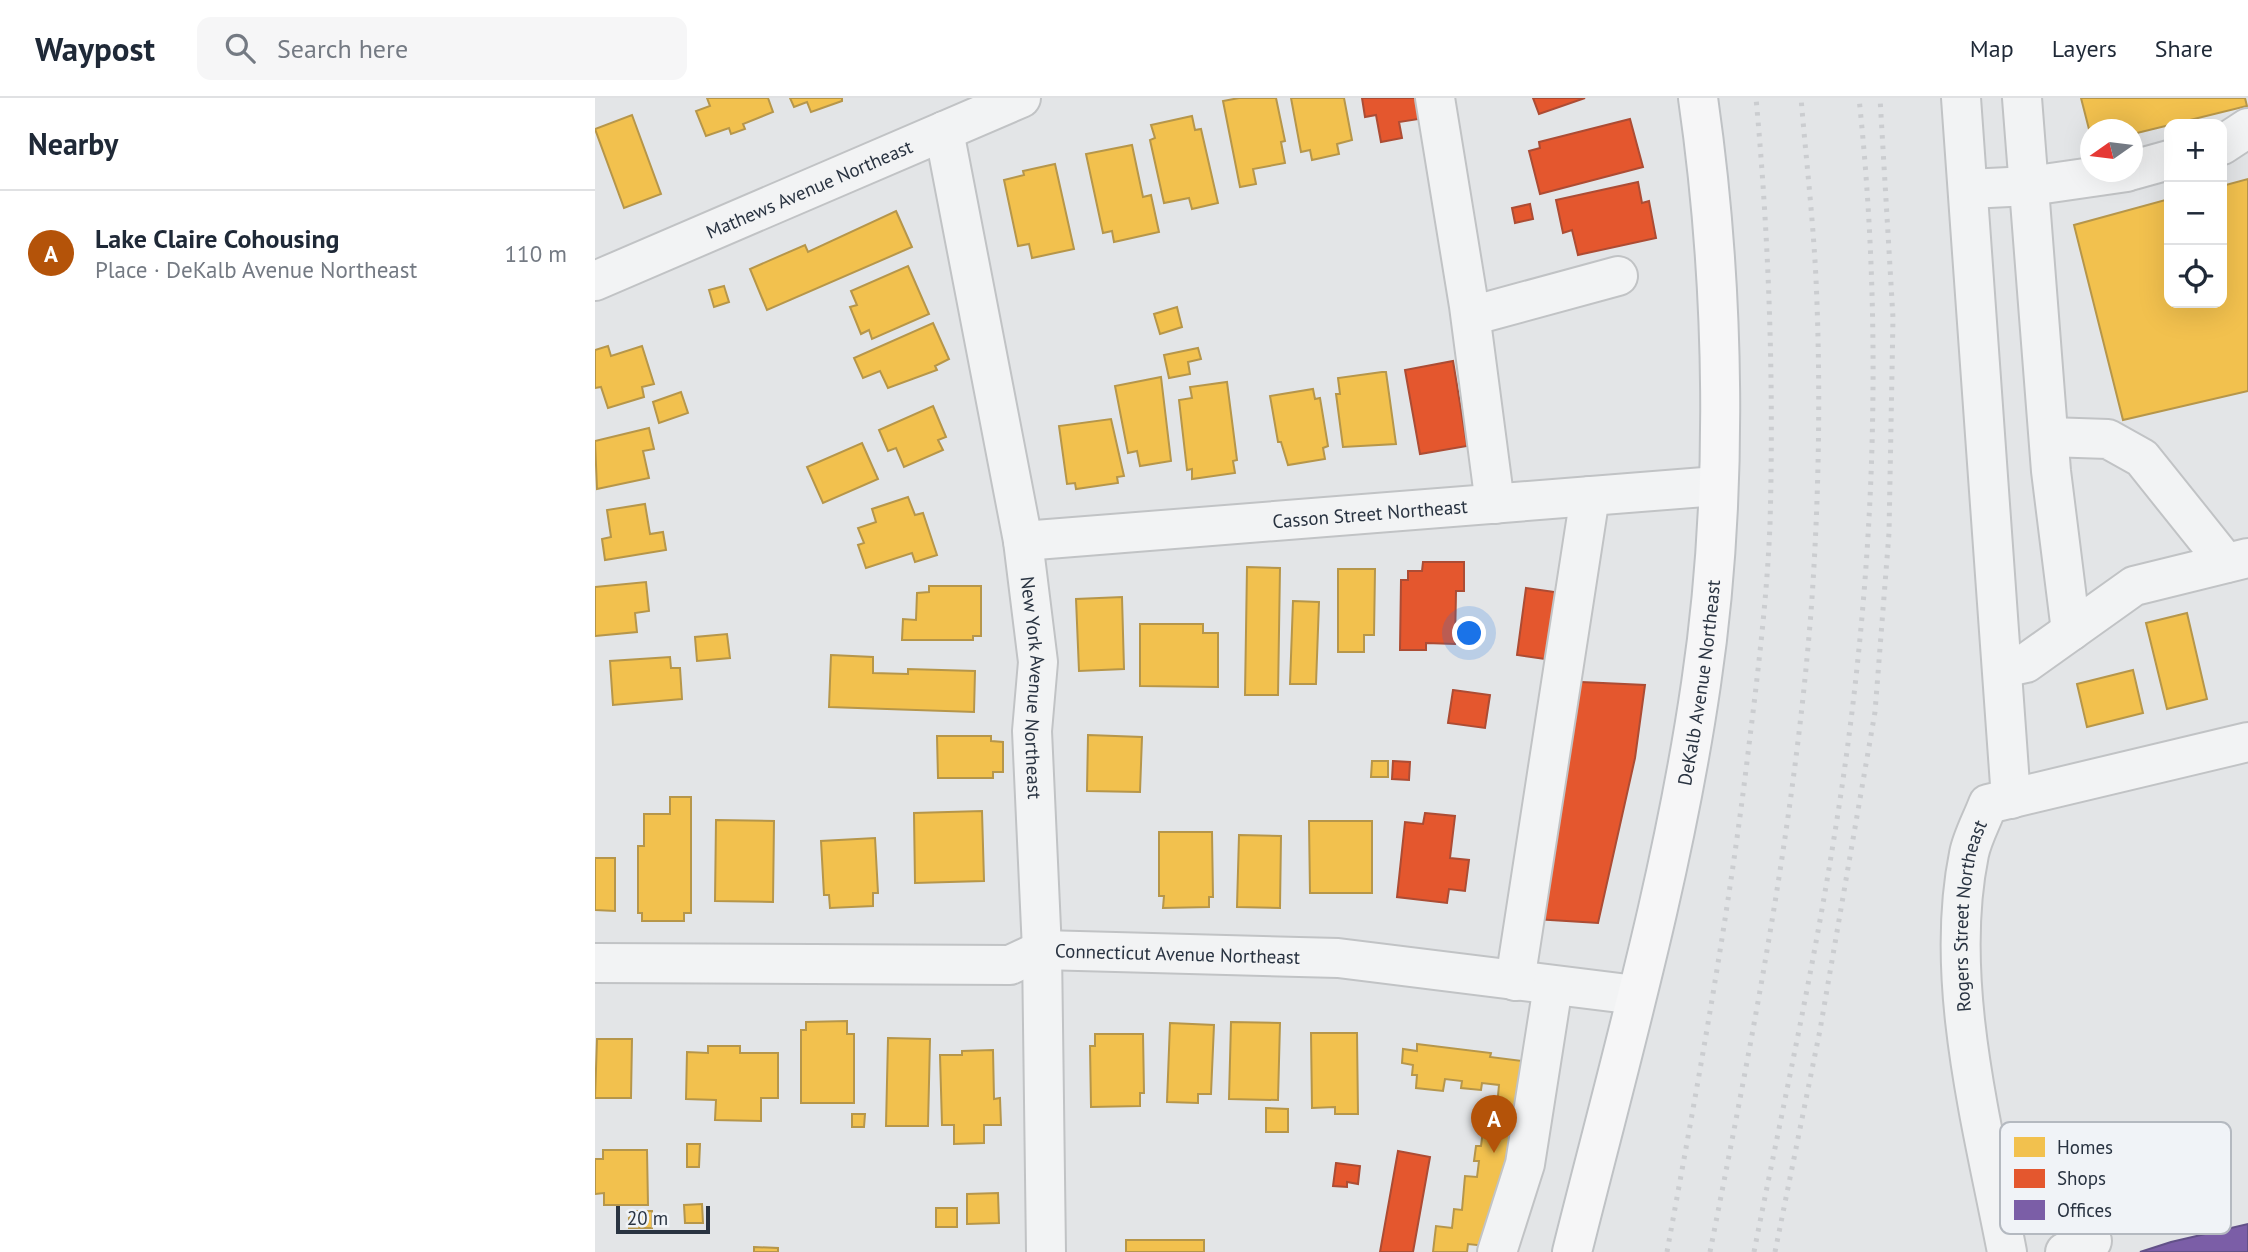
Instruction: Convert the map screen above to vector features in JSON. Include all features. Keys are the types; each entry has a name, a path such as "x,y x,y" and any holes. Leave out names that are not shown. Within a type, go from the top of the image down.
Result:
{"main road":[{"name":"DeKalb Avenue Northeast","path":"1572,1252 1673,838 1702,684 1710,615 1720,376 1717,301 1698,98"}],"street":[{"name":"Mathews Avenue Northeast","path":"595,281 1021,98"},
{"path":"1435,98 1471,316 1495,503"},
{"path":"1961,98 2011,799"},
{"path":"2022,98 2049,437 2071,631"},
{"path":"2227,142 2248,128"},
{"name":"New York Avenue Northeast","path":"944,131 1023,541 1038,662 1032,731 1042,950 1046,1252"},
{"path":"2143,167 2164,161"},
{"path":"1968,189 2030,186 2080,179"},
{"path":"1471,316 1618,276"},
{"path":"2003,667 2026,663 2134,586 2237,560 2141,458 2108,439 2049,437"},
{"name":"Casson Street Northeast","path":"1023,541 1717,486"},
{"path":"1515,981 1590,496"},
{"name":"Rogers Street Northeast","path":"2000,1215 1964,1023 1962,910 1969,852 1988,804 2248,742"},
{"name":"Connecticut Avenue Northeast","path":"595,963 1010,965 1042,950 1338,958 1636,995"},
{"path":"1497,1252 1525,1164 1553,986"},
{"name":"Rogers Street Northeast","path":"2004,1234 2007,1252"}],"building: Homes":[{"path":"707,98 768,98 773,112 743,124 745,129 731,134 729,128 706,136 696,111 710,106"},
{"path":"790,98 842,98 842,101 811,112 807,102 794,107"},
{"path":"1276,98 1285,141 1281,142 1285,163 1253,169 1256,184 1240,187 1223,101"},
{"path":"1291,98 1344,98 1352,140 1337,144 1339,154 1312,160 1310,150 1301,152"},
{"path":"2081,98 2245,98 2247,106 2194,119 2164,119 2164,126 2143,132 2143,119 2086,119"},
{"path":"632,115 661,194 624,208 595,129"},
{"path":"1192,116 1195,130 1201,129 1218,203 1192,209 1189,198 1164,203 1150,140 1155,138 1151,125"},
{"path":"1132,145 1143,197 1151,195 1159,232 1114,242 1112,231 1103,233 1086,154"},
{"path":"1055,164 1074,249 1032,258 1029,244 1018,246 1004,180 1024,175 1023,171"},
{"path":"2248,179 2248,391 2123,420 2074,225 2164,200 2164,308 2227,308 2227,185"},
{"path":"896,211 912,247 767,310 750,269 805,245 808,252"},
{"path":"908,266 929,314 872,339 869,330 861,334 850,307 857,305 851,291"},
{"path":"724,286 729,302 714,307 709,290"},
{"path":"1177,307 1182,327 1160,334 1154,314"},
{"path":"933,323 949,359 935,366 937,370 888,388 880,371 863,378 854,358"},
{"path":"608,346 611,356 642,346 654,384 642,387 644,397 608,408 601,387 595,388 595,350"},
{"path":"1198,348 1201,359 1188,362 1190,374 1169,378 1164,355"},
{"path":"1386,372 1396,444 1343,447 1336,394 1340,394 1338,378"},
{"path":"1161,377 1171,461 1140,466 1137,451 1128,453 1115,386"},
{"path":"1227,382 1237,460 1233,461 1235,473 1192,479 1192,469 1187,470 1179,400 1192,398 1190,387"},
{"path":"1313,389 1315,399 1320,398 1328,446 1323,448 1325,459 1288,465 1281,442 1278,442 1270,396"},
{"path":"681,392 688,413 659,423 653,402"},
{"path":"933,406 946,437 938,440 943,450 904,467 896,448 888,451 879,430"},
{"path":"1111,419 1124,476 1117,477 1118,483 1076,489 1075,483 1067,484 1059,426"},
{"path":"649,428 654,449 643,451 649,478 597,489 595,441"},
{"path":"862,443 878,479 823,503 807,467"},
{"path":"908,497 915,515 923,513 937,555 915,562 912,553 866,568 858,545 864,543 858,528 876,522 872,509"},
{"path":"645,504 650,534 663,532 666,550 605,560 602,539 611,537 607,510"},
{"path":"1247,567 1280,568 1278,695 1245,695"},
{"path":"1338,569 1375,569 1374,635 1364,635 1364,652 1338,652"},
{"path":"646,582 649,611 635,613 637,632 595,636 595,587"},
{"path":"929,586 981,586 981,636 973,636 973,640 902,640 903,619 916,620 917,593 929,592"},
{"path":"1122,597 1124,669 1079,671 1076,599"},
{"path":"1293,601 1319,602 1316,684 1290,684"},
{"path":"2187,613 2207,699 2167,709 2146,623"},
{"path":"1140,624 1203,624 1203,633 1218,633 1218,687 1140,686"},
{"path":"727,634 730,658 697,661 695,637"},
{"path":"831,655 873,657 873,673 908,674 908,669 975,671 974,712 829,707"},
{"path":"670,657 671,668 680,668 682,699 613,705 610,661"},
{"path":"2133,670 2143,713 2087,727 2077,684"},
{"path":"1088,735 1142,737 1140,792 1087,791"},
{"path":"937,736 991,736 991,741 1003,742 1003,772 993,772 993,778 938,778"},
{"path":"1372,761 1388,761 1388,777 1371,777"},
{"path":"670,797 691,797 691,913 684,913 684,921 642,921 642,913 638,913 638,846 644,846 644,814 670,814"},
{"path":"982,811 984,881 915,883 914,813"},
{"path":"716,820 774,821 773,902 715,901"},
{"path":"1309,821 1372,821 1372,893 1310,893"},
{"path":"1159,832 1212,832 1213,897 1209,897 1209,907 1163,908 1164,896 1159,896"},
{"path":"1239,835 1281,836 1280,908 1237,907"},
{"path":"875,838 878,893 873,893 873,906 830,908 829,895 824,895 821,841"},
{"path":"595,858 615,858 615,911 595,910"},
{"path":"847,1021 847,1034 854,1034 854,1103 801,1103 801,1030 806,1030 806,1022"},
{"path":"1231,1022 1280,1023 1278,1100 1229,1099"},
{"path":"1170,1023 1214,1025 1211,1094 1198,1094 1198,1103 1167,1102"},
{"path":"1311,1033 1357,1033 1358,1114 1335,1114 1335,1107 1312,1108"},
{"path":"1095,1034 1143,1034 1144,1093 1140,1093 1140,1106 1091,1107 1090,1046 1095,1046"},
{"path":"888,1038 930,1039 928,1126 886,1126"},
{"path":"597,1039 632,1039 631,1098 595,1098"},
{"path":"1417,1044 1491,1053 1490,1057 1531,1062 1497,1214 1489,1213 1486,1246 1468,1244 1467,1252 1433,1252 1436,1226 1452,1228 1454,1209 1462,1210 1465,1176 1477,1177 1479,1161 1474,1161 1476,1146 1481,1146 1485,1115 1496,1117 1499,1085 1482,1083 1481,1090 1461,1088 1462,1081 1445,1079 1443,1091 1416,1088 1417,1075 1412,1075 1413,1065 1402,1063 1403,1049 1417,1051"},
{"path":"708,1046 740,1046 740,1053 778,1053 778,1098 761,1098 761,1121 715,1120 716,1100 686,1099 687,1052 708,1053"},
{"path":"993,1050 994,1099 1000,1098 1001,1125 984,1125 984,1143 954,1144 954,1125 942,1125 940,1055"},
{"path":"1266,1108 1288,1109 1288,1132 1266,1132"},
{"path":"852,1114 865,1114 864,1127 852,1127"},
{"path":"687,1144 700,1144 699,1167 687,1167"},
{"path":"603,1150 647,1150 648,1205 604,1205 604,1193 595,1194 595,1159 603,1159"},
{"path":"998,1193 999,1223 967,1224 967,1194"},
{"path":"702,1204 703,1223 685,1223 684,1205"},
{"path":"936,1208 957,1208 957,1227 936,1227"},
{"path":"629,1211 652,1211 652,1228 629,1228"},
{"path":"1126,1240 1204,1240 1204,1252 1126,1252"},
{"path":"754,1247 778,1248 778,1252 754,1252"}],"building: Shops":[{"path":"1362,98 1422,98 1425,118 1399,122 1402,138 1381,142 1376,115 1365,117"},
{"path":"1533,98 1585,98 1539,114"},
{"path":"1630,119 1643,167 1540,194 1529,151 1540,148 1539,142"},
{"path":"1638,182 1642,203 1649,201 1656,238 1578,255 1572,230 1563,233 1556,200"},
{"path":"1530,204 1533,219 1515,223 1512,208"},
{"path":"1453,361 1467,446 1420,454 1405,370"},
{"path":"1423,562 1464,562 1464,591 1456,591 1455,644 1426,643 1426,650 1400,650 1401,580 1408,580 1408,571 1422,571"},
{"path":"1526,588 1569,594 1560,661 1517,655"},
{"path":"1581,682 1645,685 1635,758 1598,923 1535,919"},
{"path":"1453,690 1490,695 1485,728 1448,723"},
{"path":"1393,761 1410,762 1409,780 1392,779"},
{"path":"1425,813 1455,816 1450,858 1469,860 1465,891 1449,889 1447,903 1397,897 1405,822 1423,824"},
{"path":"1398,1151 1430,1157 1413,1252 1380,1252"},
{"path":"1336,1163 1360,1166 1358,1184 1347,1182 1347,1187 1333,1186"}],"building: Offices":[{"path":"2248,1224 2248,1252 2140,1252 2205,1234 2231,1234 2231,1228"}],"railway":[{"path":"1667,1252 1732,872 1756,690 1767,579 1771,364 1756,98"},
{"path":"1710,1252 1756,1013 1783,854 1804,693 1811,612 1819,404 1818,320 1801,98"},
{"path":"1754,1252 1825,890 1848,746 1858,654 1871,469 1873,376 1872,283 1859,98"},
{"path":"1775,1252 1820,1030 1875,712 1889,533 1893,318 1880,98"}],"place":[{"name":"Lake Claire Cohousing","path":"1494,1153"}]}
